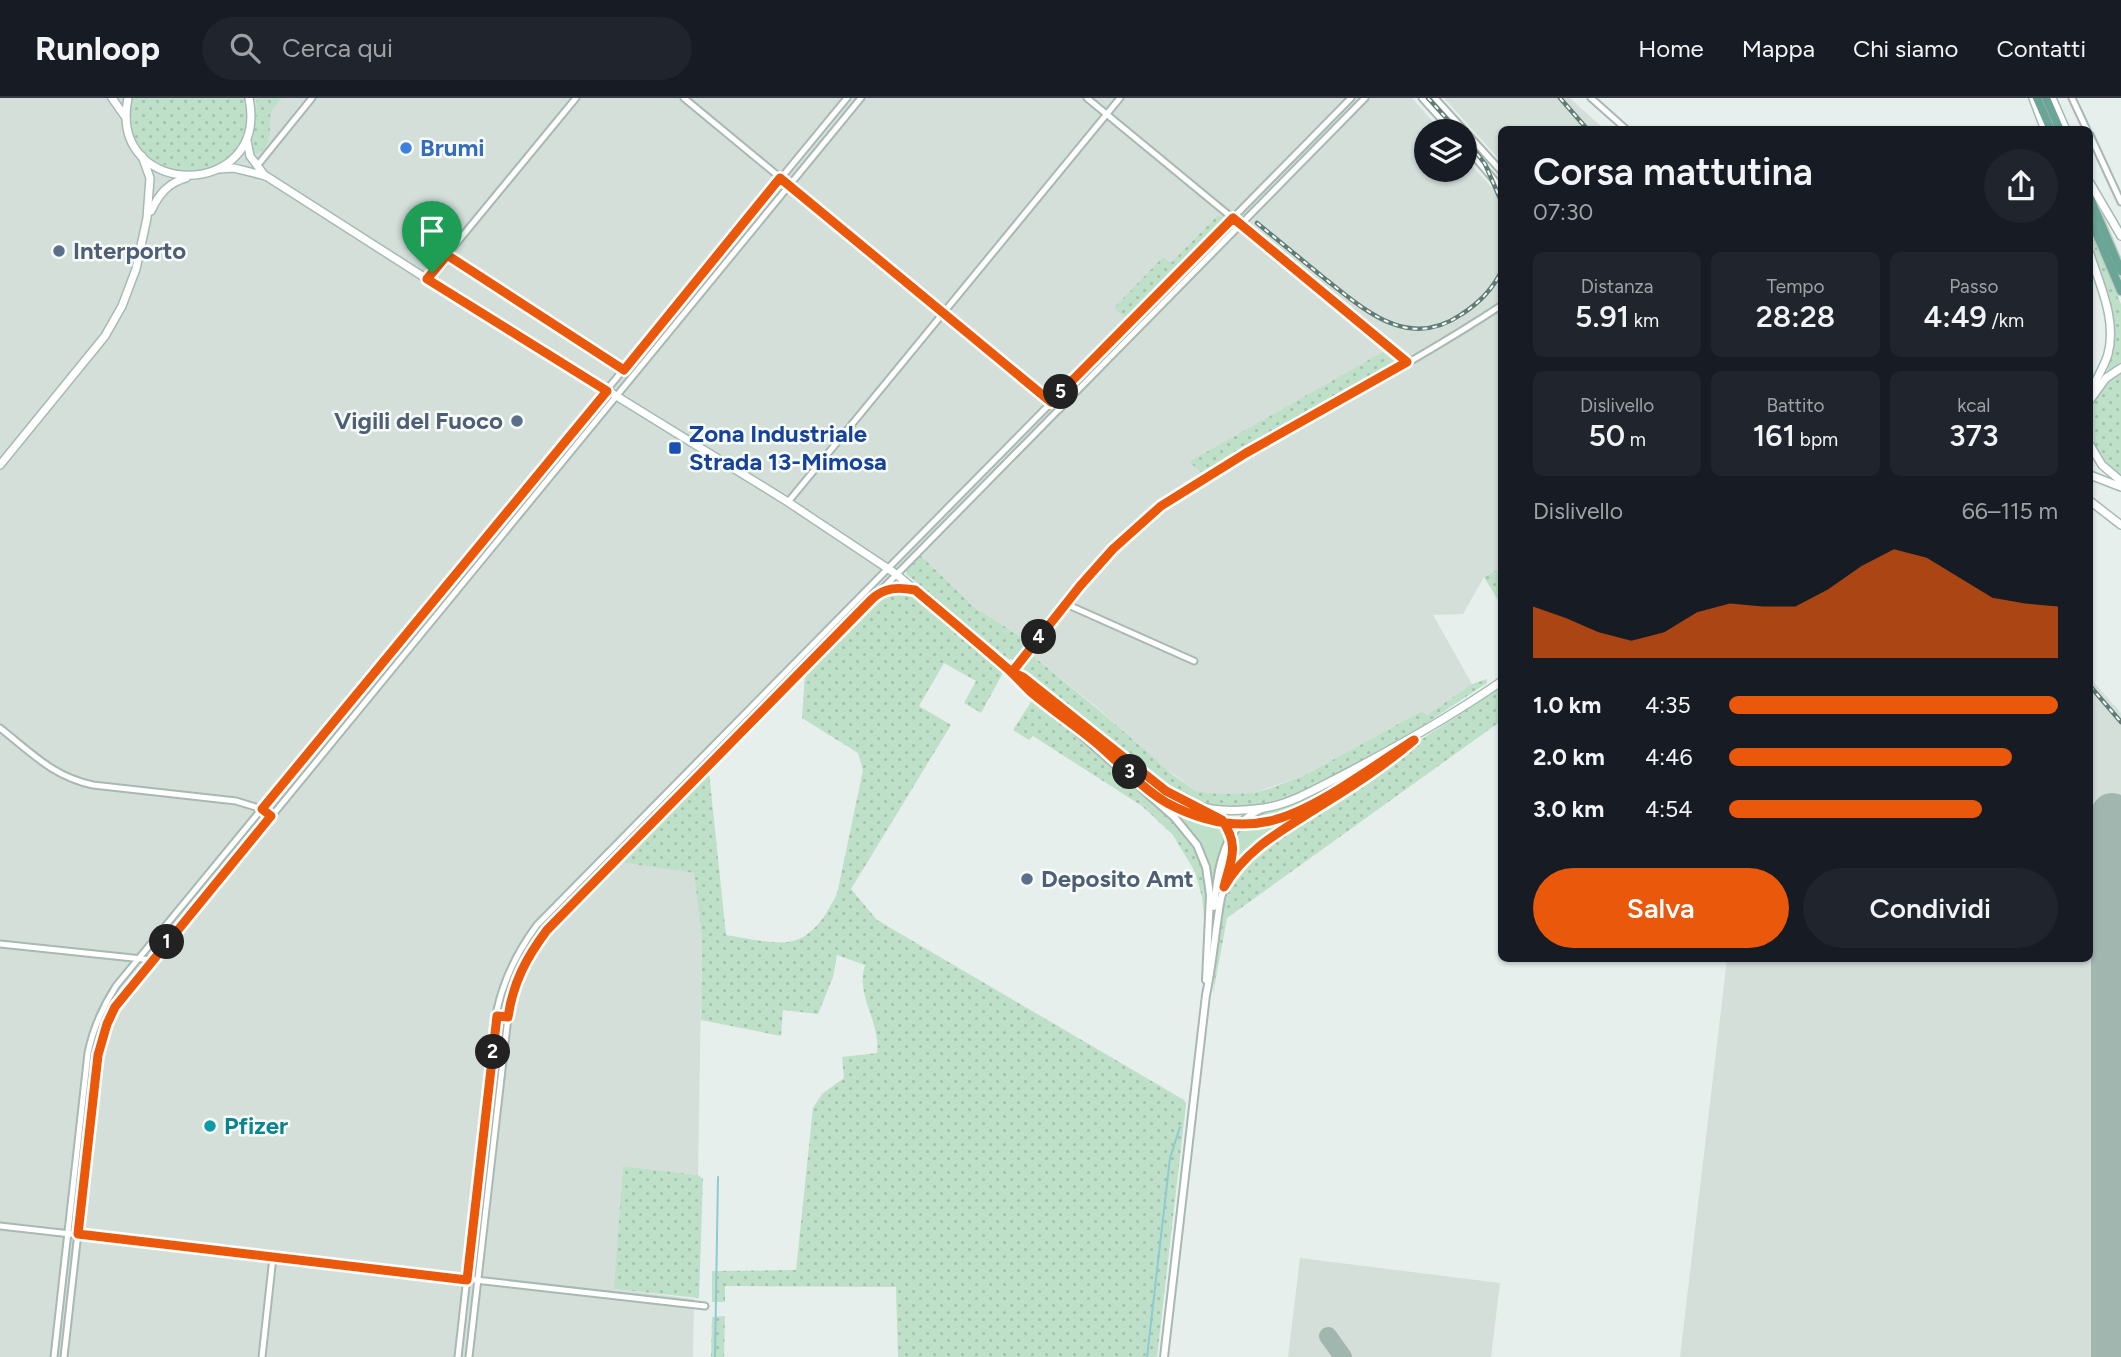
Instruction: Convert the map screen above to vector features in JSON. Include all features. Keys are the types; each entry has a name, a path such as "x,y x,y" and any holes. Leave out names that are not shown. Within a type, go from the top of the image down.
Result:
{"main road":[{"path":"0,465 105,336 122,306 136,269 148,218 151,186 147,167 132,141 126,118 112,98"},
{"path":"126,118 128,98"},
{"path":"249,98 251,117 247,149 266,176 788,502 896,574 1159,797 1196,816 1220,822 1240,824 1272,820 1310,805 1432,726"},
{"path":"2035,98 2044,126"},
{"path":"2035,98 2049,126"},
{"path":"2046,98 2058,126"},
{"path":"2052,98 2064,126"},
{"path":"219,169 237,153 247,136"},
{"path":"142,156 167,173 191,177"},
{"path":"148,218 157,197 178,180 219,169 234,168 266,176"},
{"path":"2093,188 2121,236"},
{"path":"2093,205 2121,271"},
{"path":"2093,225 2121,291"},
{"path":"2093,264 2108,311 2111,335 2106,361 2093,385"},
{"path":"2093,396 2106,378 2121,368"},
{"path":"2093,450 2102,466 2121,481"},
{"path":"2093,476 2121,487"},
{"path":"2093,503 2121,525"},
{"path":"1012,672 1023,677 1166,791 1190,805 1229,810 1267,808 1300,796 1432,726 1498,684"}],"street":[{"path":"257,166 312,98"},
{"path":"427,279 576,98"},
{"path":"684,98 1060,409"},
{"path":"54,1357 91,1037 106,1003 139,959 846,98"},
{"path":"64,1357 101,1040 115,1007 861,98"},
{"path":"1087,98 1407,362"},
{"path":"788,502 1121,98"},
{"path":"458,1357 499,999 514,958 537,926 1351,98"},
{"path":"469,1357 510,1002 524,963 547,930 1365,98"},
{"path":"1422,98 1441,119"},
{"path":"1435,98 1498,168"},
{"path":"1591,98 1622,126"},
{"path":"2072,98 2085,126"},
{"path":"1318,131 1325,138"},
{"path":"2093,141 2121,202"},
{"path":"1479,163 1487,156"},
{"path":"1477,161 1498,184"},
{"path":"447,255 624,370"},
{"path":"1012,672 1113,549 1161,506 1246,453 1407,362 1498,305"},
{"path":"668,317 676,325"},
{"path":"1082,371 1090,379"},
{"path":"2093,388 2106,378"},
{"path":"450,581 458,588"},
{"path":"878,594 891,588 915,590"},
{"path":"1066,604 1194,661"},
{"path":"1073,726 1175,818 1197,845 1206,867 1210,895 1206,995"},
{"path":"0,727 52,770 73,781 236,802 262,809 271,816"},
{"path":"1224,887 1238,864 1260,844 1365,778 1414,740"},
{"path":"1164,1357 1206,995 1224,887 1233,856 1231,837 1222,820 1190,805"},
{"path":"1206,962 1219,863 1231,837 1249,816 1267,808"},
{"path":"0,944 152,960"},
{"path":"499,999 510,1002"},
{"path":"497,1016 508,1017"},
{"path":"0,1226 705,1306"},
{"path":"262,1357 273,1257"}],"shaded area":[{"path":"0,98 1412,98 1430,119 1414,119 1414,182 1477,182 1477,171 1498,196 1498,570 1484,577 1463,614 1433,615 1472,684 1427,715 1422,711 1303,776 1253,793 1220,794 1196,791 1153,759 1100,710 1032,655 1026,640 974,607 919,554 884,594 620,861 694,873 696,880 702,936 698,1175 623,1166 615,1289 694,1299 693,1357 0,1357"},
{"path":"1444,98 1570,98 1601,126 1498,126 1498,158 1477,134 1477,119 1463,119"},
{"path":"2093,681 2121,713 2121,1357 1680,1357 1727,962 2093,962"},
{"path":"1300,1258 1500,1283 1491,1357 1288,1357"}],"green space":[{"path":"133,98 244,98 244,130 232,153 212,166 187,170 163,165 143,151 132,128"},
{"path":"256,98 282,98 271,112 270,136 266,146 256,154 253,152 253,145"},
{"path":"1217,216 1224,218 1222,222 1126,318 1114,308 1163,257 1171,263"},
{"path":"2093,238 2121,304 2121,363 2107,373 2115,331 2110,305 2094,256"},
{"path":"1383,352 1396,363 1203,474 1189,462"},
{"path":"2121,372 2121,476 2103,460 2093,439 2093,404 2111,380"},
{"path":"919,554 974,607 1026,640 1028,644 1014,660 1008,659 906,574"},
{"path":"1498,570 1498,600 1484,577"},
{"path":"905,591 1003,673 981,713 964,703 976,681 944,663 919,706 951,725 851,889 877,920 1184,1100 1186,1104 1157,1357 898,1357 896,1287 725,1286 725,1302 712,1302 712,1271 796,1270 813,1108 822,1094 844,1078 842,1057 877,1053 875,1031 863,987 865,965 837,955 833,977 818,1014 783,1010 781,1036 701,1020 702,936 694,873 619,862 709,772 726,935 779,943 804,936 815,928 837,894 863,770 858,753 802,718 805,674 884,594"},
{"path":"1032,655 1173,775 1196,791 1220,794 1253,793 1303,776 1422,711 1427,715 1472,684 1487,679 1487,683 1381,752 1340,774 1298,793 1257,804 1217,807 1181,797 1157,781 1098,729 1031,679 1022,668"},
{"path":"1498,689 1498,723 1227,918 1213,994 1218,932 1228,886 1242,863 1260,846"},
{"path":"1033,699 1179,825 1202,862 1207,884 1205,927 1202,897 1195,872 1173,835 1142,806 1033,736 1029,740 1013,730"},
{"path":"1356,772 1309,801 1310,809 1231,869 1233,837 1247,820"},
{"path":"1163,804 1200,821 1224,826 1229,837 1217,861 1213,894 1208,864"},
{"path":"623,1166 698,1175 703,1179 699,1298 614,1289"},
{"path":"725,1316 724,1357 711,1357 712,1317"}],"waterway":[{"path":"1147,1357 1170,1158 1180,1127"},
{"path":"715,1357 718,1177"}],"taxiway":[{"path":"2113,919 2121,901"},
{"path":"2112,1209 2113,1187 2121,1162"},
{"path":"1328,1336 1343,1357"}],"runway":[{"path":"2112,814 2112,1357"}],"railway":[{"path":"1428,98 1447,119"},
{"path":"1560,98 1584,126"},
{"path":"1477,154 1485,164 1498,194"},
{"path":"1257,223 1356,303 1372,314 1406,328 1424,329 1462,314 1485,295 1498,276"},
{"path":"2093,689 2121,722"}],"place":[{"name":"Brumi","path":"406,148"},
{"name":"Interporto","path":"59,251"},
{"name":"Vigili del Fuoco","path":"517,421"},
{"name":"Zona Industriale Strada 13-Mimosa","path":"675,448"},
{"name":"Deposito Amt","path":"1027,879"},
{"name":"Pfizer","path":"210,1126"}],"route":[{"path":"432,273 427,279 607,391 262,809 271,816 115,1007 101,1040 98,1055 78,1234 467,1280 497,1016 508,1017 512,993 524,963 547,930 872,599 887,589 915,590 1012,672 1029,690 1092,739 1159,797 1185,812 1211,820 1220,822 1240,824 1259,823 1298,811 1414,740 1365,778 1260,844 1238,864 1224,887 1233,856 1233,845 1231,837 1226,826 1222,820 1166,791 1023,677 1012,672 1113,549 1161,506 1246,453 1407,362 1233,218 1051,402 780,178 624,370 447,255 432,273"}]}
